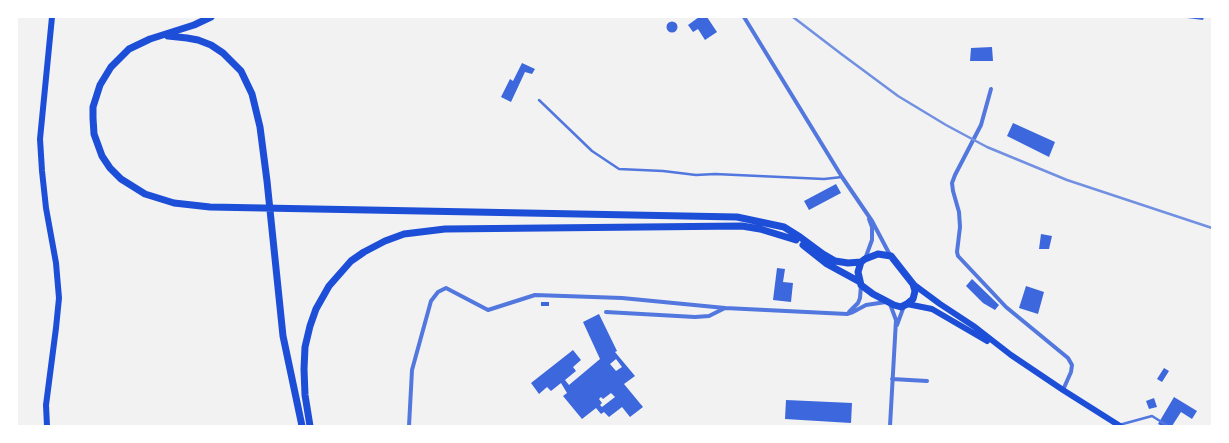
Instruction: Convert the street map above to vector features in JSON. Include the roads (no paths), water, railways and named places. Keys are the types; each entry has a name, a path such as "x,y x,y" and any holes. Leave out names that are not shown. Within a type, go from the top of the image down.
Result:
{"main road":[{"path":"47,426 46,405 59,298 56,263 43,186 40,139 52,17"},
{"path":"211,17 194,26 150,39 129,49 111,67 100,85 93,107 93,118 94,134 102,156 110,168 121,179 145,194 174,203 210,207 737,217 784,227 835,261 848,263 863,260 878,254 891,256 912,284 915,291 913,299 906,305"},
{"path":"150,39 164,36 175,36 198,40 211,45 223,53 241,71 252,94 260,127 267,181 283,336 302,426"},
{"path":"771,224 796,240 828,264 888,303 897,306 906,305 932,309 1011,355 1119,425"},
{"path":"310,426 305,395 305,347 316,309 329,286 351,261 384,241 404,234 445,229 742,226 760,229 796,240"},
{"path":"860,284 858,272 863,260"},
{"path":"912,284 975,327 1011,355"}],"street":[{"path":"744,17 842,177 872,221 891,256"},
{"path":"991,89 980,125 952,183 959,212 960,227 958,256 1006,307 1068,358 1072,366 1063,390"},
{"path":"863,260 870,247 872,233 868,215"},
{"path":"847,314 858,303 860,298 860,284"},
{"path":"408,426 412,370 431,301 438,292 442,289 448,288 488,310 535,295 622,298 725,308 847,314 866,305 888,303 896,320 890,426"},
{"path":"895,334 898,321 906,305"},
{"path":"606,312 695,317 709,316 725,308"},
{"path":"892,379 927,381"}],"lane":[{"path":"539,100 592,151 619,169 662,171 696,175 715,174 824,179 842,177"},
{"path":"1119,425 1152,416 1168,426"}],"railway":[{"path":"793,17 898,96 946,125 987,147 1067,180 1212,228"}]}
